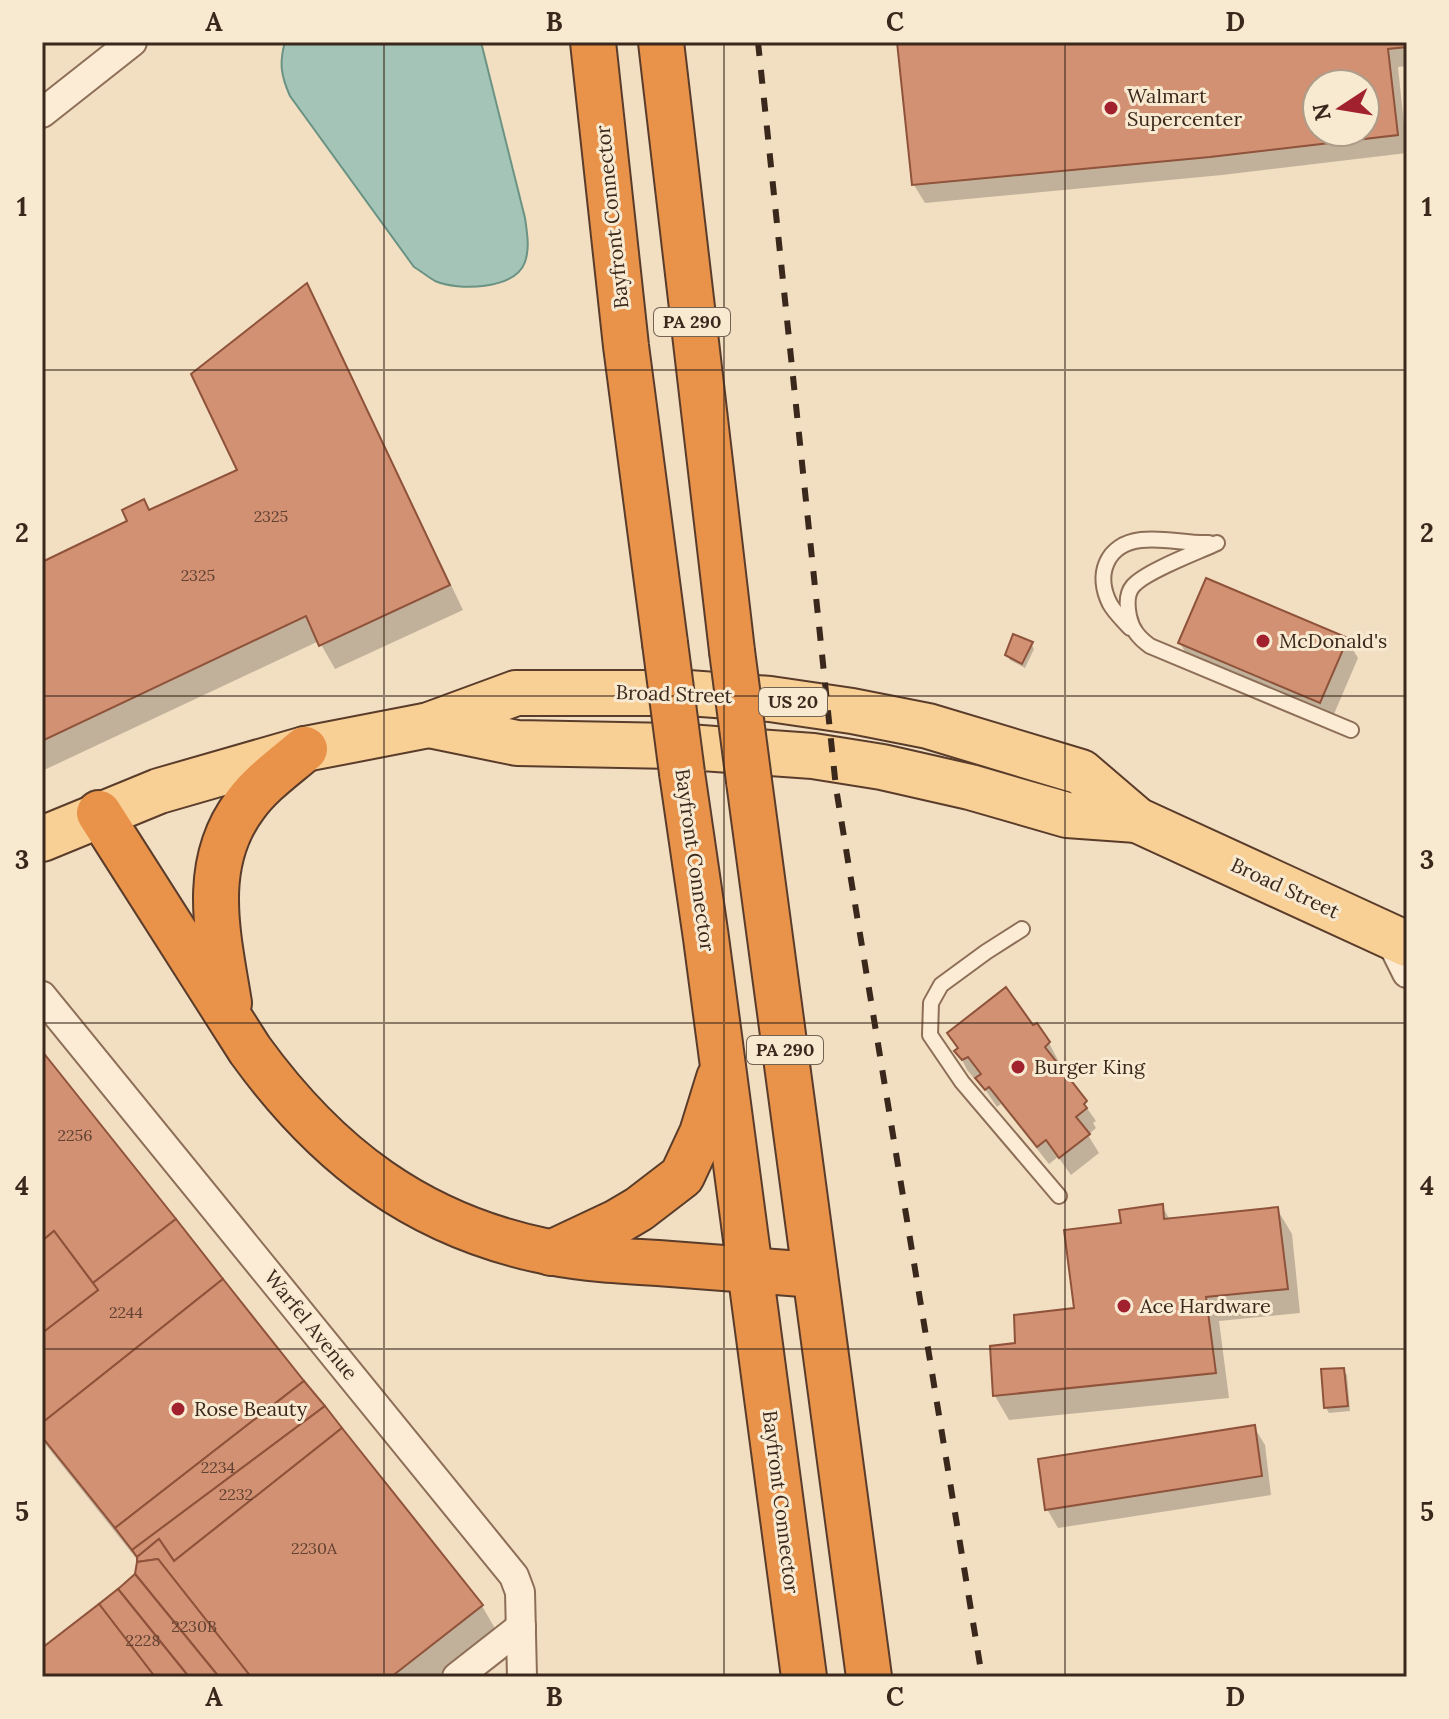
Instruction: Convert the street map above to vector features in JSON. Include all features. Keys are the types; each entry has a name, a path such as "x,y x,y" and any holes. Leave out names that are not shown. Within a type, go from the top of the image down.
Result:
{"highway":[{"name":"Bayfront Connector","path":"593,42 626,346 804,1677"},
{"name":"PA 290","path":"661,42 754,825 869,1677"},
{"path":"232,1021 214,904 218,859 234,822 246,804 305,749"},
{"path":"99,813 276,1087 338,1151 381,1184 467,1228 551,1253 592,1259 815,1275"},
{"path":"551,1253 617,1222 682,1176 702,1133 723,1066"}],"main road":[{"name":"Broad Street","path":"42,839 99,813 173,786 305,749 429,725 516,693 674,692 770,699 928,726 1081,772 1137,820 1401,951"}],"street":[{"path":"42,113 132,42"},
{"name":"Warfel Avenue","path":"42,996 514,1576 520,1592 522,1677"},
{"path":"457,1677 521,1627"}],"lane":[{"path":"1139,638 1128,613 1127,599 1133,586 1147,576 1217,543 1184,544 1142,539 1126,543 1113,552 1104,565 1102,577 1111,606 1139,638 1163,651 1351,730"},
{"path":"1022,929 941,985 931,1003 930,1035 962,1082 1059,1196"}],"shaded area":[{"path":"285,42 481,42 525,218 527,251 519,271 498,283 471,287 435,281 414,267 290,96 282,69"}],"building":[{"name":"Walmart Supercenter","path":"897,42 1407,42 1407,47 1388,49 1398,135 1381,137 1381,68 1301,68 1301,146 912,185"},
{"path":"307,283 450,585 319,646 306,616 42,741 42,562 127,521 122,510 144,499 149,510 237,470 191,374"},
{"name":"McDonald's","path":"1206,578 1348,638 1320,703 1178,643"},
{"path":"1013,634 1033,642 1022,664 1005,655"},
{"name":"Burger King","path":"1006,987 1033,1025 1037,1023 1050,1042 1045,1047 1087,1101 1084,1104 1087,1108 1076,1117 1090,1134 1059,1158 1046,1140 1037,1147 989,1087 985,1090 975,1078 981,1074 968,1057 962,1060 954,1051 958,1048 947,1033"},
{"path":"42,1051 176,1219 93,1283 54,1231 42,1241"},
{"path":"1163,1204 1164,1219 1278,1207 1288,1289 1206,1297 1216,1373 993,1396 990,1346 1015,1343 1014,1315 1074,1308 1064,1230 1121,1223 1119,1210"},
{"path":"176,1219 223,1279 42,1423 42,1333 98,1290 93,1283"},
{"path":"54,1231 98,1290 42,1333 42,1241"},
{"path":"223,1279 304,1381 115,1528 42,1437 42,1423"},
{"path":"1344,1368 1348,1406 1324,1408 1321,1369"},
{"path":"304,1381 325,1406 132,1550 115,1528"},
{"path":"325,1406 342,1428 174,1561 159,1539 137,1557 132,1550"},
{"path":"1255,1425 1262,1476 1045,1510 1038,1459"},
{"path":"342,1428 483,1605 391,1677 251,1677 158,1559 137,1562 137,1557 159,1539 174,1561"},
{"path":"158,1559 251,1677 219,1677 135,1574 137,1562"},
{"path":"135,1574 219,1677 189,1677 118,1589"},
{"path":"118,1589 189,1677 155,1677 99,1604"},
{"path":"99,1604 155,1677 42,1677 42,1648"}],"railway":[{"path":"758,42 836,788 982,1677"}],"place":[{"name":"Walmart Supercenter","path":"1111,108"},
{"name":"McDonald's","path":"1263,641"},
{"name":"Burger King","path":"1018,1067"},
{"name":"Ace Hardware","path":"1124,1306"},
{"name":"Rose Beauty","path":"178,1409"}]}
